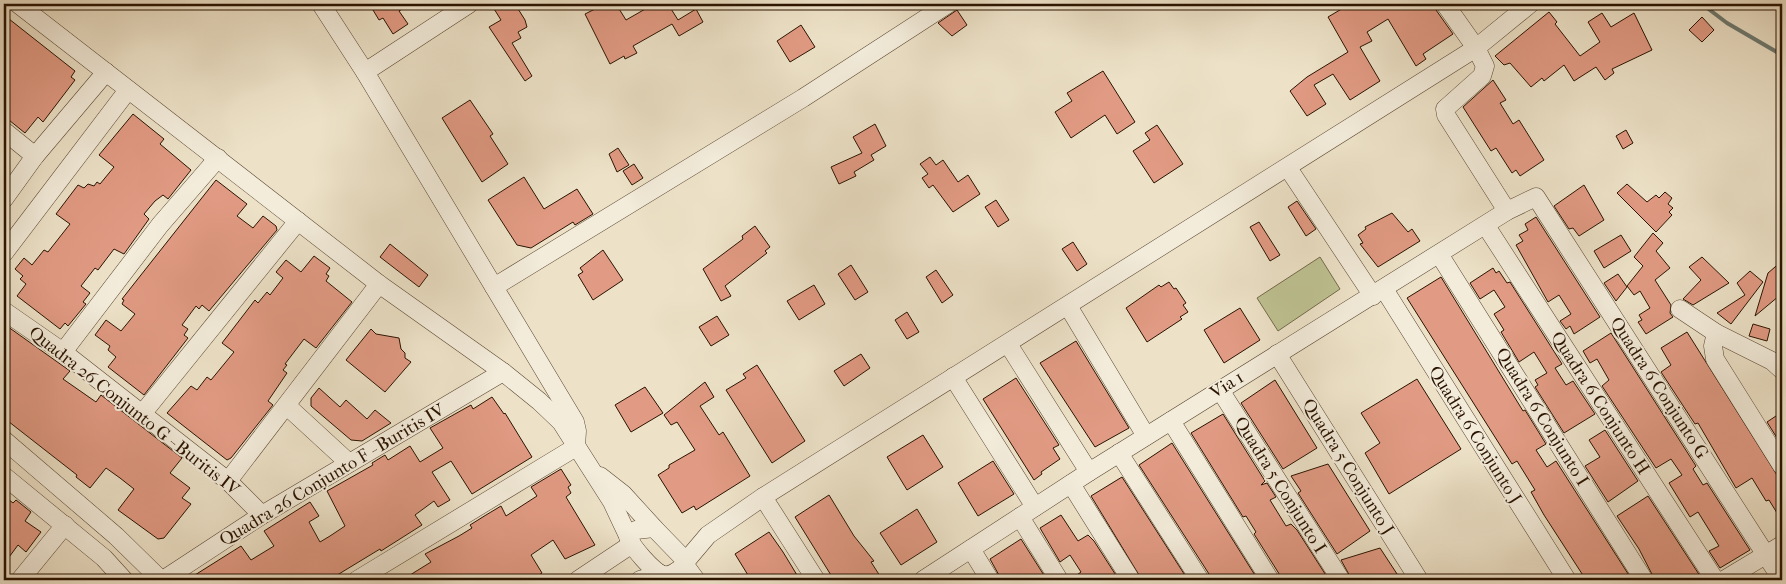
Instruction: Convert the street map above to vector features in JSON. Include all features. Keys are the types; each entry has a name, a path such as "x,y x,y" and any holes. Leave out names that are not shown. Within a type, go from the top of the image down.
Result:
{"street":[{"path":"18,4 379,284 503,372 561,422 612,502 630,540 664,576"},
{"path":"321,4 365,72 574,422 577,431 576,447"},
{"path":"365,72 469,4"},
{"path":"494,287 796,102 948,4"},
{"path":"1445,4 1476,48 1485,66 1482,76 1445,109 1448,118 1508,212"},
{"path":"640,580 670,574 686,563 708,536 764,497 1476,48 1530,4"},
{"path":"4,199 35,156 106,72"},
{"path":"4,253 128,90"},
{"path":"4,131 35,156"},
{"path":"63,352 160,224 218,158"},
{"name":"Quadra 6 Conjunto J","path":"1288,168 1378,292 1567,580"},
{"name":"Via 1","path":"922,580 1277,354 1508,212 1536,197"},
{"name":"Quadra 6 Conjunto G","path":"1536,197 1782,580"},
{"path":"142,414 298,222"},
{"name":"Quadra 6 Conjunto H","path":"1486,226 1715,580"},
{"name":"Quadra 6 Conjunto I","path":"1439,254 1644,580"},
{"path":"228,481 379,284"},
{"path":"1068,306 1146,436"},
{"path":"1680,309 1716,333 1772,360 1782,370"},
{"name":"Quadra 26 Conjunto G - Buritis IV","path":"4,311 63,352 228,481 262,515"},
{"path":"1716,333 1713,346 1715,359 1782,466"},
{"path":"1008,344 1089,472"},
{"name":"Quadra 5 Conjunto J","path":"1277,354 1420,580"},
{"name":"Quadra 26 Conjunto F - Buritis IV","path":"162,580 262,515 503,372"},
{"path":"954,377 1035,507"},
{"name":"Quadra 5 Conjunto I","path":"1220,390 1341,580"},
{"path":"287,406 349,463"},
{"path":"1171,421 1270,580"},
{"path":"4,440 116,536 162,580"},
{"path":"357,580 576,447"},
{"path":"1119,453 1200,580"},
{"path":"588,467 623,494 671,544 696,580"},
{"path":"4,476 104,558 124,580"},
{"path":"1071,484 1131,580"},
{"path":"764,497 816,580"},
{"path":"1020,517 1059,580"},
{"path":"20,580 65,525"},
{"path":"578,580 630,540 636,530 654,528"},
{"path":"671,544 708,536"},
{"path":"1724,580 1782,545"},
{"path":"971,549 990,580"}],"green space":[{"path":"1320,257 1340,289 1278,331 1257,298"}],"building":[{"path":"384,4 410,4 399,11 408,24 393,34 383,18 379,20 373,10"},
{"path":"491,4 515,4 525,20 527,27 518,32 521,38 512,43 532,76 525,81 489,27 501,20"},
{"path":"605,4 616,4 626,20 654,4 668,4 678,20 696,9 703,22 679,36 672,24 633,46 637,53 625,59 624,56 610,64 585,14"},
{"path":"1350,4 1435,4 1436,10 1453,34 1423,54 1426,59 1416,66 1388,19 1367,32 1372,41 1360,47 1380,81 1350,100 1333,74 1314,85 1326,104 1307,116 1290,91 1307,77 1348,52 1328,17"},
{"path":"957,10 967,25 952,36 938,23"},
{"path":"1549,12 1557,22 1555,24 1580,56 1600,42 1588,22 1602,13 1611,27 1634,13 1652,50 1612,69 1614,73 1605,80 1596,67 1574,81 1564,65 1544,81 1542,78 1531,87 1510,63 1504,65 1495,56"},
{"path":"4,15 75,71 71,77 75,80 43,122 38,117 25,133 4,116"},
{"path":"1702,17 1714,30 1702,42 1689,30"},
{"path":"801,25 815,47 790,62 777,41"},
{"path":"1103,71 1135,122 1117,134 1105,115 1071,138 1055,112 1072,101 1067,93"},
{"path":"1493,80 1506,100 1500,103 1513,124 1519,120 1544,160 1520,176 1516,170 1512,173 1496,148 1491,151 1463,107"},
{"path":"470,100 493,134 490,136 508,164 482,182 442,118"},
{"path":"133,114 164,139 160,144 191,170 168,199 163,195 144,214 149,219 124,254 114,249 98,270 95,268 81,286 90,293 83,302 86,304 68,326 65,323 60,329 17,296 26,284 20,279 23,276 15,269 24,258 32,265 44,250 48,252 70,224 56,214 78,185 84,188 88,184 94,186 97,182 100,184 114,167 99,155"},
{"path":"875,124 886,146 871,155 874,160 854,172 856,176 839,184 831,167 862,153 853,137"},
{"path":"1157,125 1183,164 1154,183 1133,151 1150,140 1145,133"},
{"path":"1626,130 1633,143 1623,149 1616,136"},
{"path":"618,148 629,165 617,172 609,154"},
{"path":"930,157 936,165 943,160 958,182 968,175 980,194 953,212 933,185 929,188 922,178 928,174 920,164"},
{"path":"634,164 643,178 632,185 623,171"},
{"path":"524,177 544,209 577,189 593,214 575,225 573,222 531,248 517,245 488,200"},
{"path":"216,180 247,204 237,216 253,228 263,216 276,226 277,230 209,311 202,305 199,309 196,306 182,325 188,329 184,335 188,338 144,395 108,367 116,357 108,350 110,346 95,335 106,320 121,331 135,314 122,304 124,300 122,299"},
{"path":"1627,184 1647,202 1656,195 1659,198 1665,192 1672,198 1668,204 1673,208 1669,212 1672,215 1656,232 1617,193"},
{"path":"1584,185 1604,220 1579,236 1573,228 1569,229 1554,206"},
{"path":"996,200 1009,220 998,227 985,207"},
{"path":"1297,201 1316,229 1306,236 1288,207"},
{"path":"1392,213 1408,232 1412,229 1420,241 1378,267 1360,244 1363,243 1358,235 1366,229 1365,227"},
{"path":"1536,217 1600,317 1574,334 1570,326 1566,329 1560,321 1571,314 1559,295 1548,302 1516,245 1523,241 1519,235 1528,230 1525,224"},
{"path":"1259,222 1280,255 1270,261 1250,227"},
{"path":"755,226 770,247 765,251 767,253 725,286 731,296 721,301 703,269 743,239 742,236"},
{"path":"1653,233 1663,243 1656,251 1670,268 1655,280 1671,305 1670,313 1673,317 1646,334 1638,322 1642,320 1639,315 1650,308 1640,291 1634,295 1627,286 1643,266 1634,257"},
{"path":"1621,235 1631,251 1604,268 1594,251"},
{"path":"1073,242 1087,264 1077,271 1062,249"},
{"path":"390,244 428,275 419,287 380,257"},
{"path":"603,250 623,280 593,300 578,275 583,272 580,268"},
{"path":"314,256 330,268 326,274 329,276 326,281 352,302 316,348 304,339 285,364 287,365 283,370 287,373 268,401 273,405 231,458 227,460 167,413 191,386 197,390 207,377 211,380 234,352 222,343 255,300 258,303 267,292 270,295 283,278 276,272 286,260 301,272"},
{"path":"1702,257 1729,283 1693,305 1683,299 1701,280 1689,267"},
{"path":"1782,261 1782,285 1777,290 1779,296 1755,316 1768,273"},
{"path":"851,265 868,292 855,300 838,274"},
{"path":"1493,268 1496,273 1499,271 1507,283 1510,282 1562,364 1555,368 1566,385 1573,381 1595,414 1564,433 1535,387 1538,385 1535,380 1547,373 1534,352 1519,362 1501,332 1504,330 1494,314 1505,307 1494,290 1480,299 1470,283"},
{"path":"936,270 953,295 942,303 926,277"},
{"path":"1750,271 1763,282 1731,324 1717,313 1745,295 1737,283"},
{"path":"1618,274 1627,287 1616,301 1604,283"},
{"path":"1441,277 1523,411 1525,410 1546,444 1536,450 1547,467 1556,461 1632,580 1586,580 1544,515 1531,492 1535,490 1517,461 1512,464 1407,298"},
{"path":"1169,282 1174,289 1176,288 1186,303 1183,305 1188,312 1180,317 1182,319 1147,342 1126,308 1159,285 1161,287"},
{"path":"814,285 825,304 799,320 787,301"},
{"path":"1240,308 1260,340 1224,363 1204,330"},
{"path":"907,312 919,332 907,339 895,320"},
{"path":"717,316 729,335 711,346 699,327"},
{"path":"4,324 70,371 63,379 96,402 101,395 182,458 170,473 190,488 182,498 191,504 164,538 158,539 118,510 134,489 120,478 106,468 90,488 76,477 77,475 4,418"},
{"path":"1753,324 1770,329 1767,341 1749,336"},
{"path":"371,329 376,334 399,338 405,358 411,362 385,392 346,360"},
{"path":"1687,332 1782,483 1782,521 1769,500 1766,501 1752,478 1736,488 1698,423 1695,424 1661,372 1671,365 1661,348"},
{"path":"1611,333 1696,466 1693,469 1703,485 1707,483 1750,550 1720,568 1709,551 1719,546 1698,512 1690,517 1669,483 1682,475 1671,459 1656,468 1602,386 1609,380 1597,359 1590,363 1583,351"},
{"path":"1076,341 1129,428 1095,447 1040,363"},
{"path":"861,354 870,368 844,386 834,371"},
{"path":"757,365 805,441 772,463 726,390 746,378 743,374"},
{"path":"1016,378 1059,445 1053,448 1060,459 1041,472 1042,474 1034,480 983,399"},
{"path":"1417,379 1461,449 1389,494 1365,453 1380,443 1361,413"},
{"path":"1275,380 1317,448 1283,469 1241,403"},
{"path":"705,382 714,397 700,406 719,435 723,432 750,476 696,510 694,506 682,513 658,475 669,468 669,465 695,450 677,422 671,425 664,415"},
{"path":"645,387 663,413 631,432 615,405"},
{"path":"319,388 340,407 346,400 367,419 375,410 391,423 362,441 351,440 311,406 311,398"},
{"path":"492,397 505,413 532,457 472,494 451,461 432,472 450,500 438,507 434,501 415,515 422,525 381,551 380,549 329,580 187,580 241,546 251,560 274,546 264,531 310,502 319,516 309,522 320,542 345,526 327,491 373,465 372,463 385,455 388,460 410,446 420,462 443,448 430,428 471,405 473,409"},
{"path":"1782,412 1782,435 1777,438 1767,422"},
{"path":"1223,414 1265,481 1261,485 1267,483 1276,497 1270,500 1286,526 1291,524 1297,530 1329,580 1283,580 1254,534 1256,532 1246,516 1243,517 1191,433"},
{"path":"1605,430 1638,481 1608,502 1585,466 1600,457 1589,440"},
{"path":"923,435 943,467 907,490 887,457"},
{"path":"1172,443 1258,580 1211,580 1139,465"},
{"path":"993,461 1014,494 978,516 958,483"},
{"path":"1328,464 1370,531 1337,554 1298,493 1301,491 1291,476"},
{"path":"561,469 571,485 568,487 571,493 566,497 595,545 565,559 553,540 531,555 542,573 531,580 402,580 431,562 425,554 472,528 470,525 486,515 501,506 506,516 537,496 531,487"},
{"path":"1122,477 1188,580 1142,580 1091,496"},
{"path":"829,495 854,536 874,561 871,562 880,576 873,580 834,580 795,517"},
{"path":"4,496 13,503 16,500 31,512 25,521 41,532 26,552 18,545 4,564"},
{"path":"1648,496 1702,579 1655,580 1639,549 1617,516"},
{"path":"917,509 937,542 901,565 880,533"},
{"path":"1061,515 1078,541 1088,535 1094,541 1119,580 1070,580 1081,572 1070,555 1060,562 1040,528"},
{"path":"769,532 800,580 751,580 735,554"},
{"path":"1021,539 1047,580 1002,580 1000,577 990,559"},
{"path":"1380,548 1401,580 1352,580 1341,560"}],"waterway":[{"path":"1702,4 1727,23 1782,55"}]}
